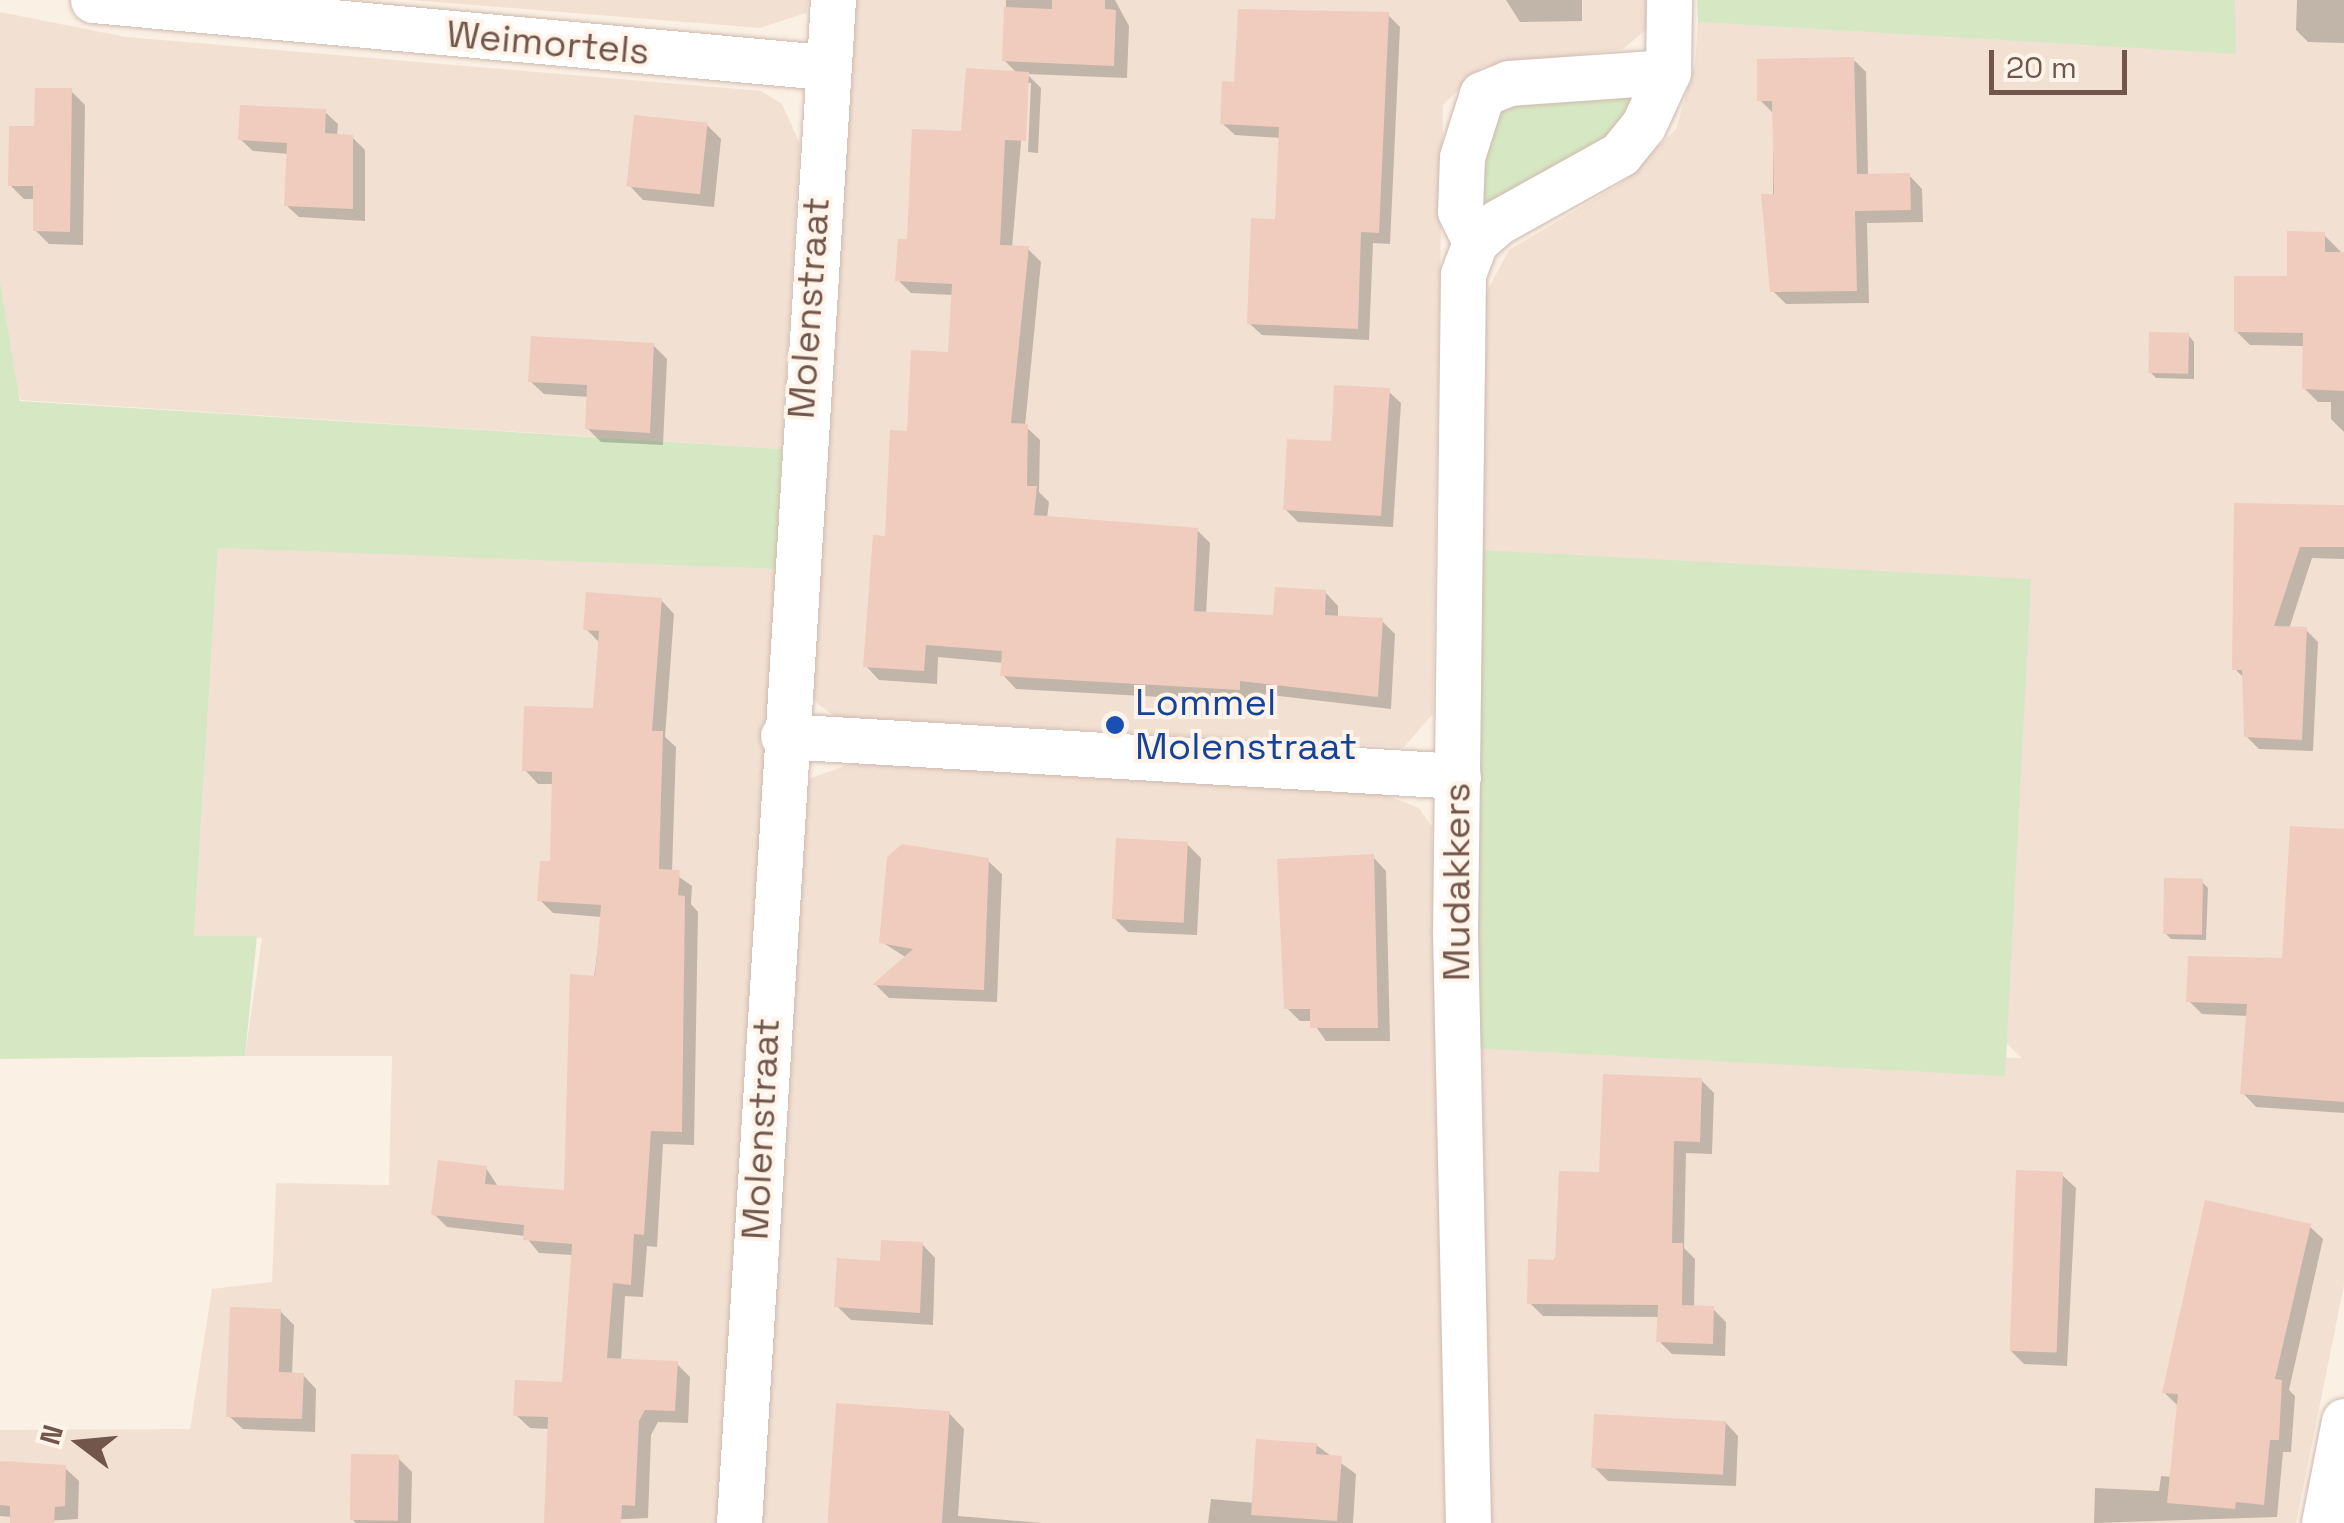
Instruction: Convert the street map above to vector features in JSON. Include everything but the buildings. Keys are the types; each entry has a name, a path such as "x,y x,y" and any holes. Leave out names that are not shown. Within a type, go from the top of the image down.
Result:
{"street":[{"name":"Weimortels","path":"93,0 824,67"},
{"name":"Molenstraat","path":"739,1523 782,736 824,67 832,0"},
{"path":"1668,72 1509,83 1482,94 1462,156 1460,212 1475,242 1540,196 1620,154 1644,126 1668,72 1670,0"},
{"name":"Mudakkers","path":"1468,1523 1455,933 1460,318 1464,274 1475,242"},
{"path":"782,736 1458,776"},
{"path":"2324,1523 2344,1422"}],"shaded area":[{"path":"411,0 809,0 806,13 760,28"},
{"path":"854,0 1648,0 1649,27 1623,49 1482,67 1443,105 1433,714 1404,747 835,717 817,703 806,685"},
{"path":"2235,0 2344,0 2344,1285 2296,1523 1489,1523 1482,1048 2022,1058 1480,550 1483,298 1509,250 1623,182 1676,129 1695,64 1698,22 2235,53"},
{"path":"0,12 126,37 761,91 782,104 800,144 782,449 21,400 0,341"},
{"path":"218,546 776,569 719,1523 0,1523 0,1430 190,1429 212,1289 272,1282 276,1183 389,1185 392,1056 245,1056 262,938 194,936"},
{"path":"856,762 1378,792 1419,808 1432,827 1445,1523 762,1523 802,795 811,778"}],"green space":[{"path":"1697,0 2235,0 2236,54 1698,22"},
{"path":"1627,93 1639,103 1597,145 1494,205 1478,200 1495,116 1507,105"},
{"path":"0,281 20,401 782,449 776,569 218,548 194,936 257,936 245,1056 0,1059"},
{"path":"1480,550 2031,579 2005,1076 1454,1047"}],"place":[{"name":"Lommel Molenstraat","path":"1115,725"}]}
